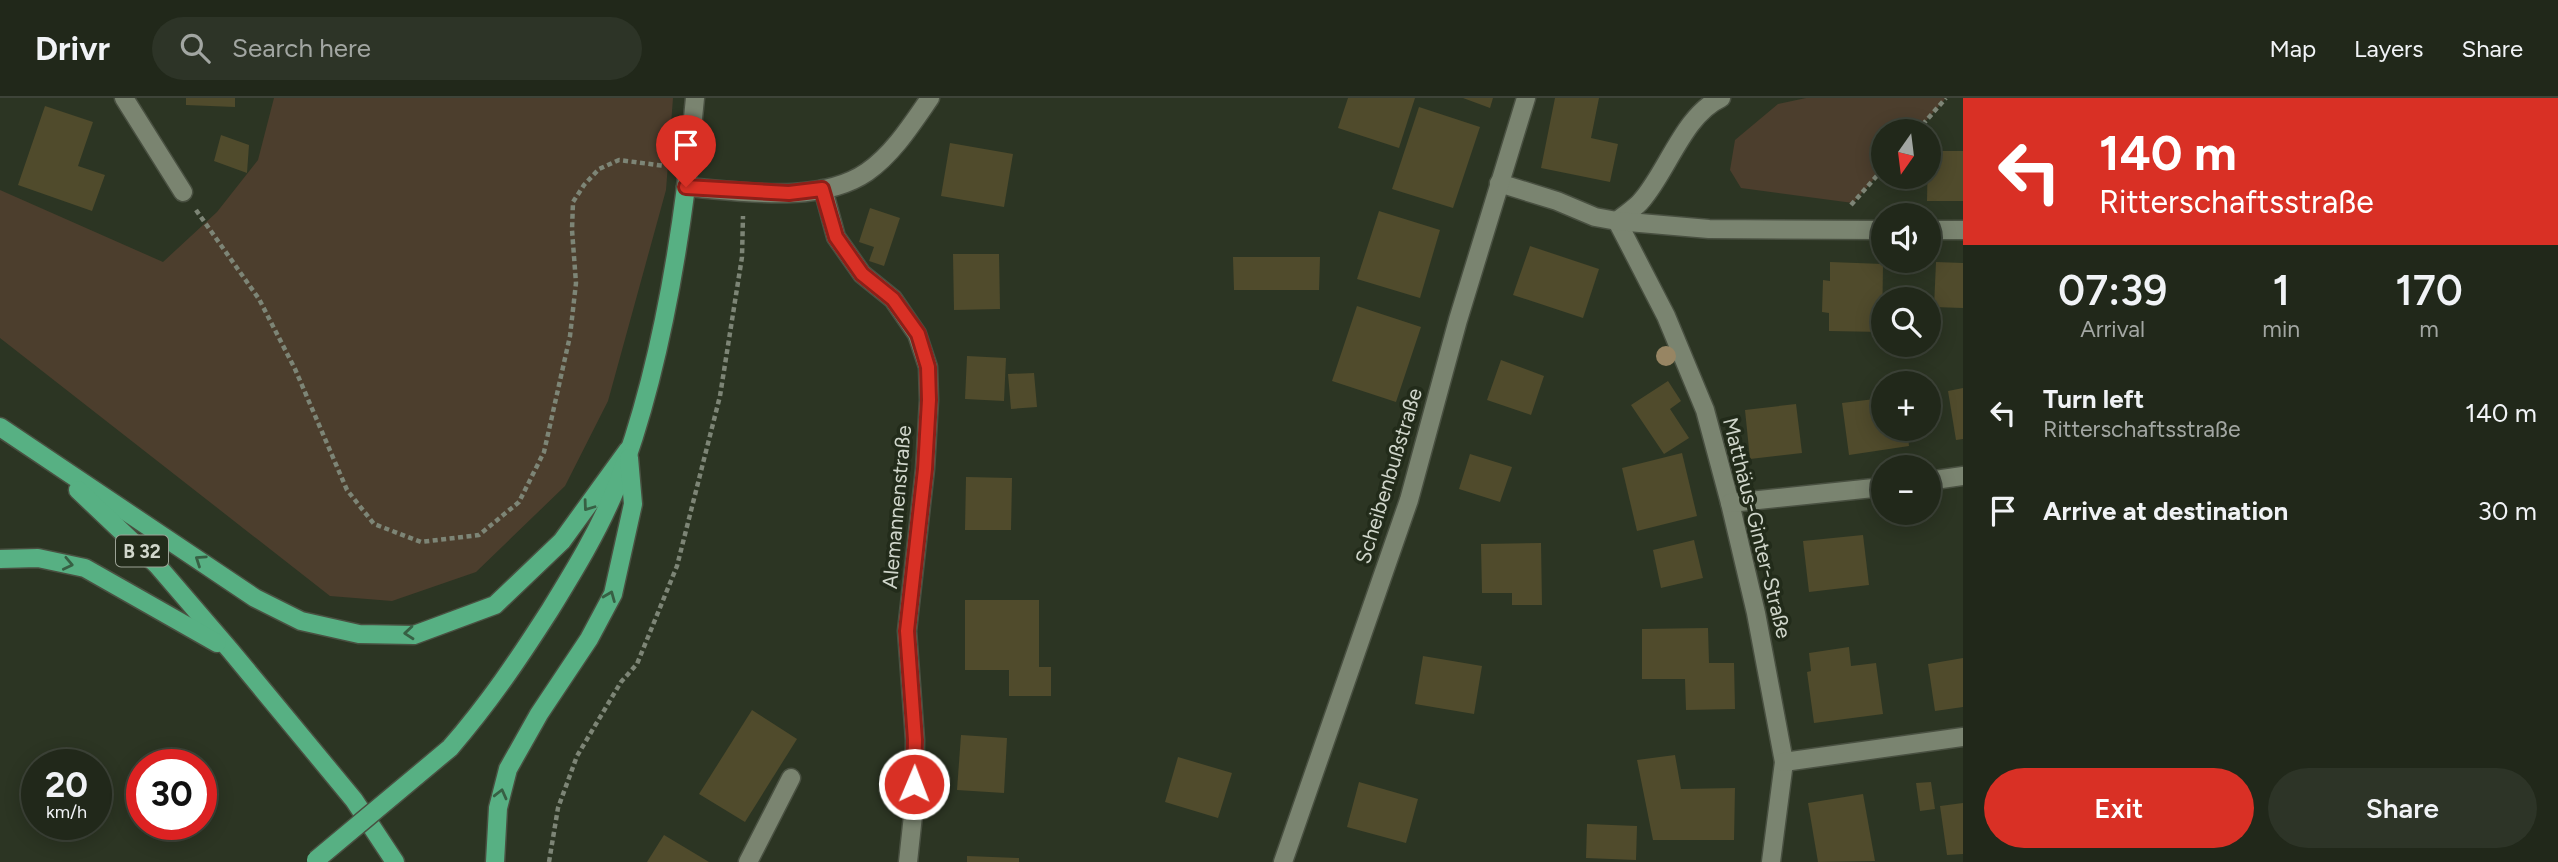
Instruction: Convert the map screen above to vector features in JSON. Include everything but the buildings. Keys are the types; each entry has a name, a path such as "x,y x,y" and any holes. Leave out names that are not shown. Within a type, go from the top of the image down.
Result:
{"main road":[{"path":"314,861 450,748 507,678 572,574 616,487 645,399 679,237 687,178"},
{"name":"B 32","path":"0,427 46,459 157,565 354,800 395,862"},
{"path":"46,459 255,598 301,621 359,634 414,635 495,605 562,541 628,450"},
{"path":"495,862 498,808 508,769 539,714 589,639 613,594 633,504 628,450"},
{"path":"0,559 38,558 85,568 230,650"}],"street":[{"path":"124,98 183,192"},
{"path":"695,98 687,178 744,191 789,193 822,189 848,182 867,172 895,146 930,98"},
{"name":"Scheibenbußstraße","path":"1283,862 1409,500 1458,320 1526,98"},
{"path":"1617,221 1641,202 1661,174 1676,142 1712,102 1721,98"},
{"path":"1499,183 1557,201 1595,217 1617,221 1709,229 1871,229"},
{"name":"Alemannenstraße","path":"822,189 836,237 862,274 893,299 918,334 928,367 925,469 907,631 915,740 914,806 908,862"},
{"name":"Matthäus-Ginter-Straße","path":"1617,221 1666,316 1705,410 1730,503 1756,613 1784,762 1771,862"},
{"path":"1941,230 1963,230"},
{"path":"1941,480 1963,477"},
{"path":"1730,503 1871,488"},
{"path":"1784,762 1963,737"},
{"path":"748,862 791,778"}],"path":[{"path":"1928,119 1946,98"},
{"path":"183,192 259,299 295,369 347,490 374,524 421,542 479,535 519,502 544,452 570,336 576,283 573,202 584,185 599,169 620,160 687,178"},
{"path":"1826,230 1871,182"},
{"path":"549,862 558,808 577,756 621,682 637,664 677,566 720,396 742,257 744,191"}],"shaded area":[{"path":"274,98 673,98 666,190 608,401 565,486 476,572 392,601 330,596 0,338 0,190 163,262 217,212 258,160"},
{"path":"1806,98 1946,98 1928,119 1871,119 1871,183 1853,203 1741,188 1730,170 1735,140 1778,104"}],"route":[{"path":"686,187 789,193 822,189 836,237 862,274 893,299 918,334 928,367 929,400 925,469 907,631 915,740 914,784"}]}
